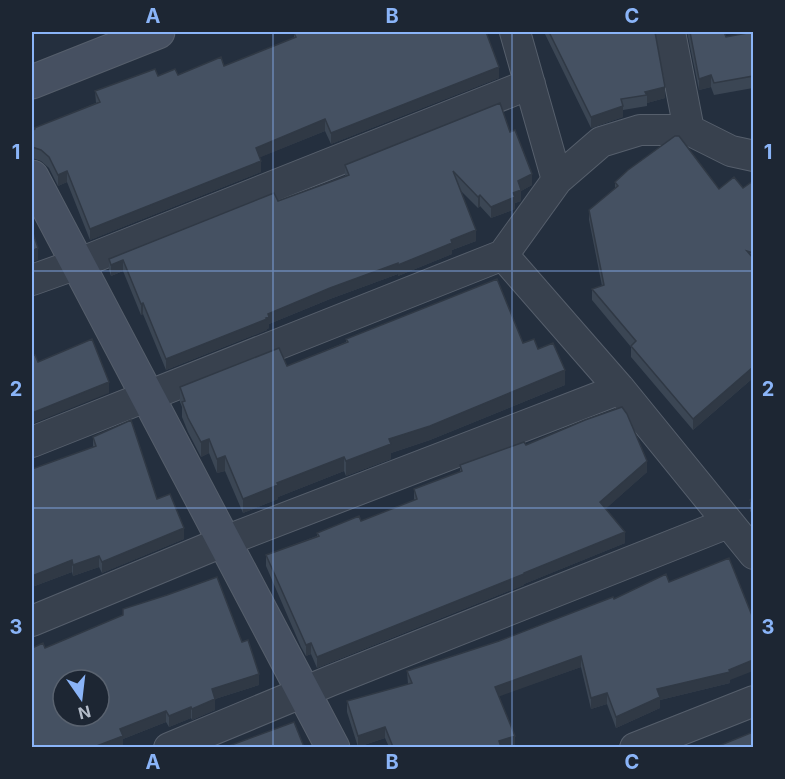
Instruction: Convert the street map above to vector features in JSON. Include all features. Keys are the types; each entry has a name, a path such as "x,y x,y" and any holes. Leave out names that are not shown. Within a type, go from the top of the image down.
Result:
{"street":[{"path":"32,82 158,32"},
{"path":"515,32 557,180"},
{"path":"670,32 689,130"},
{"path":"32,280 530,84"},
{"path":"32,442 503,255 557,180 601,142 640,130 689,130 731,151 753,156"},
{"path":"32,177 333,747"},
{"path":"503,255 620,389 753,554"},
{"path":"32,621 225,541 620,389"},
{"path":"169,747 728,523"},
{"path":"635,747 753,700"}],"building":[{"path":"486,32 499,67 331,133 325,119 256,148 261,161 90,229 67,171 58,175 49,157 41,150 32,147 34,128 100,102 95,91 155,69 158,76 175,69 178,75 221,57 224,66 296,37 294,33"},
{"path":"549,32 655,32 665,87 645,92 647,95 621,99 623,106 591,117"},
{"path":"690,32 724,32 726,37 753,32 753,76 714,83 711,75 699,79"},
{"path":"500,103 510,132 515,130 532,174 518,181 521,190 513,193 515,197 491,207 453,171 476,230 451,240 452,243 398,265 398,263 330,288 268,314 267,319 166,359 123,260 111,265 109,259 274,193 278,201 349,175 345,165"},
{"path":"675,136 679,136 719,189 734,177 743,188 753,181 753,253 747,251 753,258 753,367 693,419 631,346 636,341 592,289 604,285 589,210 618,186 615,182 628,170"},
{"path":"32,230 38,248 32,251"},
{"path":"497,279 523,343 534,339 538,349 553,343 565,370 430,426 389,439 391,444 346,461 344,457 243,499 225,456 217,459 209,439 201,442 188,418 182,402 185,401 180,387 279,348 287,366 348,342 346,339"},
{"path":"92,339 109,382 32,413 32,356 35,355 38,362"},
{"path":"622,407 647,461 600,502 625,532 317,657 311,643 306,645 266,555 319,536 317,533 359,516 361,521 417,499 414,489 462,471 460,465 524,442 526,445"},
{"path":"131,420 157,499 170,494 184,528 102,562 99,556 73,565 72,560 32,576 32,469 96,446 93,437"},
{"path":"729,558 753,618 753,660 729,670 730,672 657,689 660,697 616,717 607,693 591,698 581,656 495,687 515,736 499,741 501,747 393,747 385,727 358,736 347,701 412,683 407,671 499,641 613,597 614,599 666,574 669,582"},
{"path":"217,577 242,642 248,640 259,674 212,689 215,699 192,709 191,707 169,716 166,711 120,729 123,736 94,747 32,747 32,648 43,643 45,648 123,615 123,609"},
{"path":"294,722 304,747 226,747"},
{"path":"753,732 753,747 716,747"}]}
